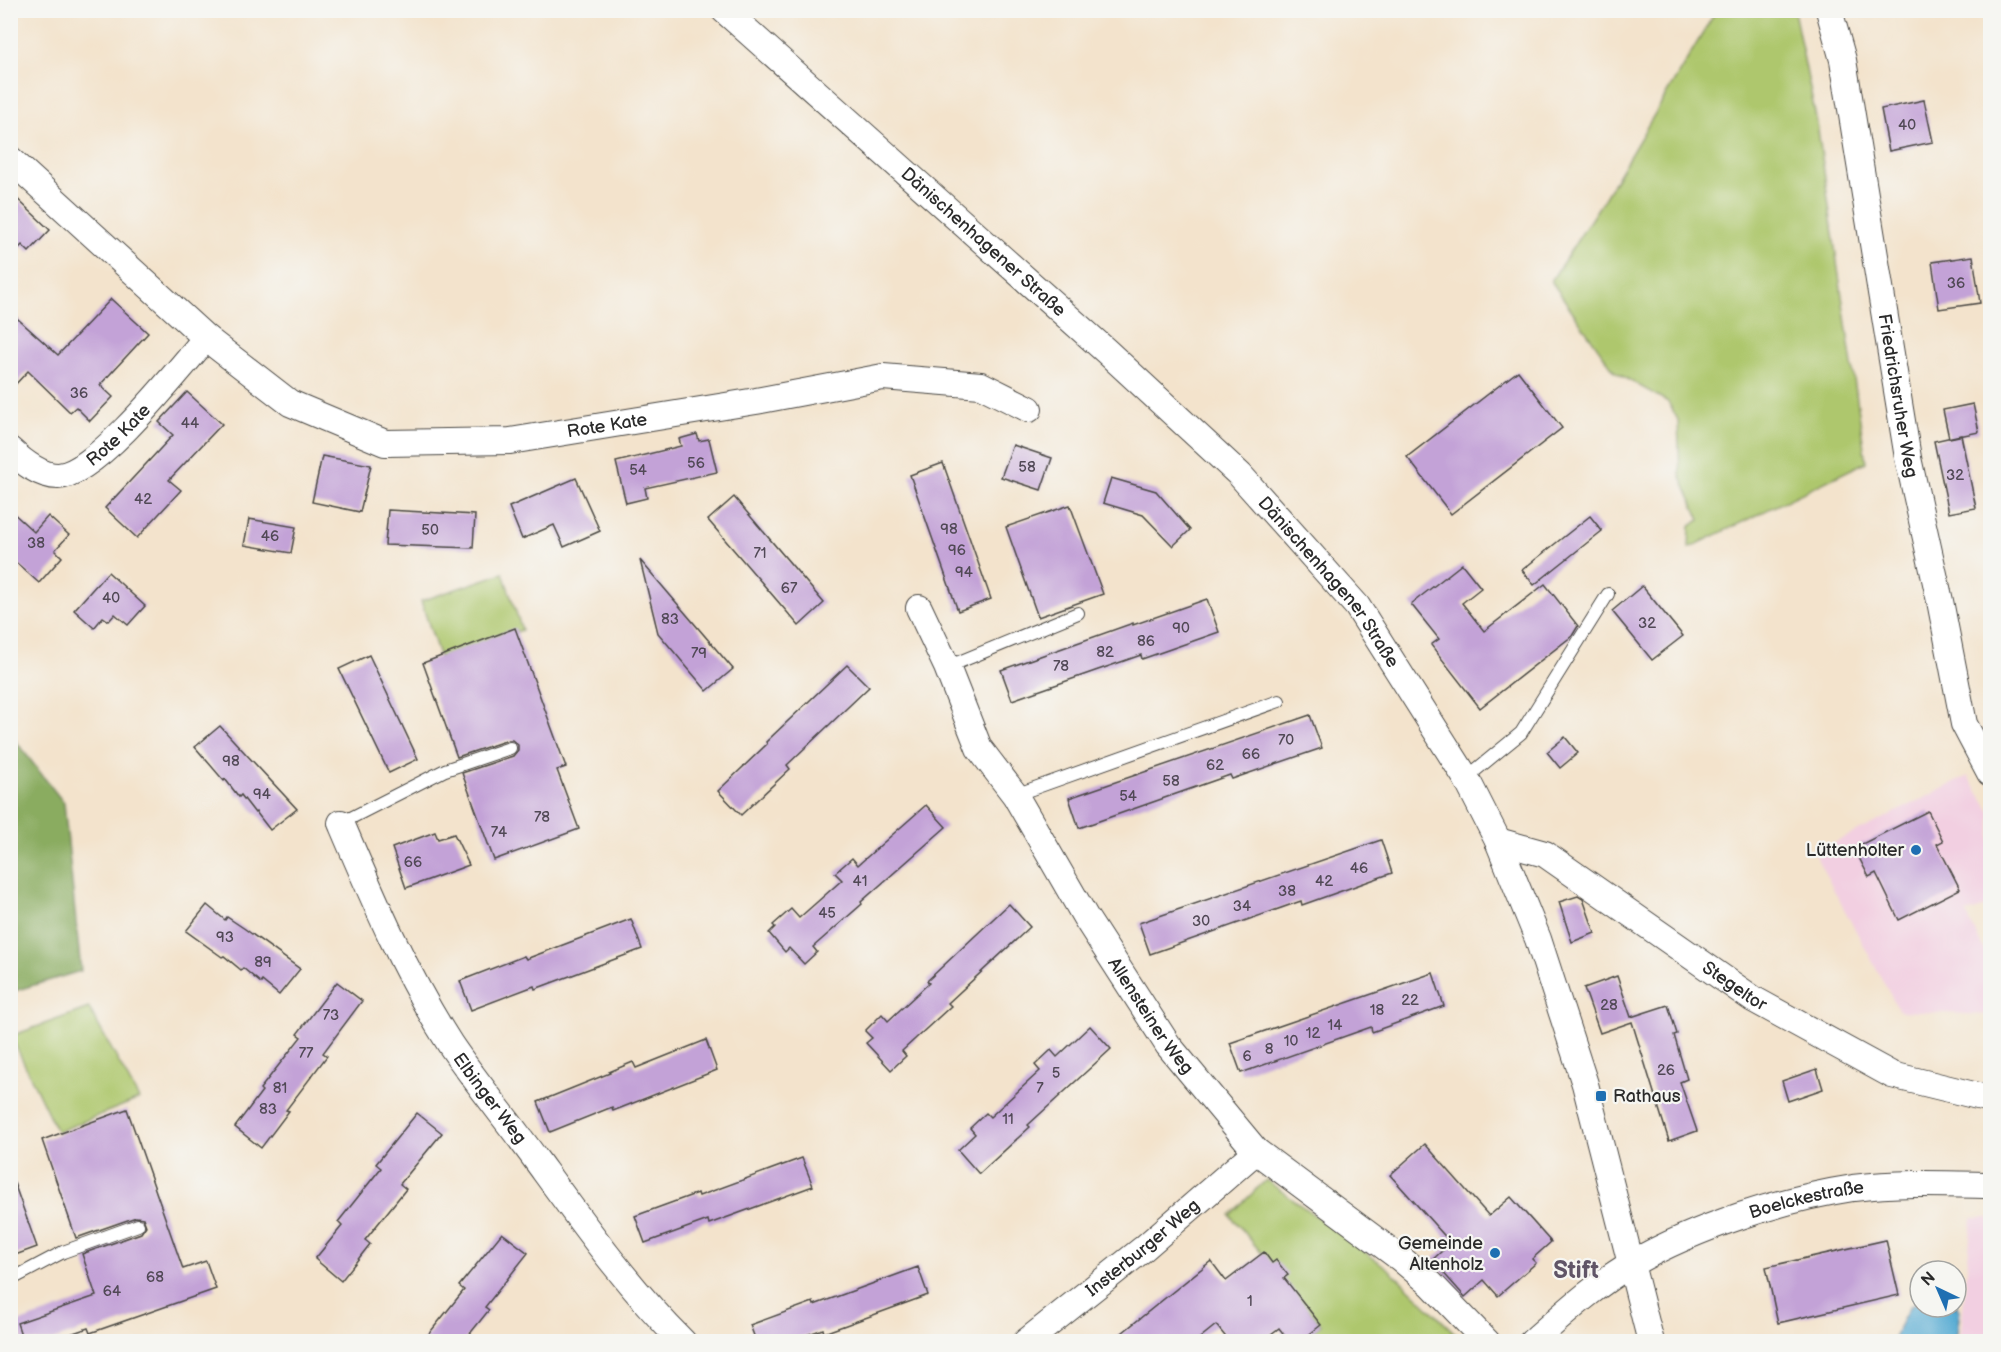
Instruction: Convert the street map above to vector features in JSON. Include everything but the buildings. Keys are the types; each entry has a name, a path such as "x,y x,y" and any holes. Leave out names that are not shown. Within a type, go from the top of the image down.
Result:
{"street":[{"name":"Dänischenhagener Straße","path":"724,10 1106,351 1240,475 1357,606 1466,778 1498,841 1538,939 1585,1084 1652,1341"},
{"name":"Friedrichsruher Weg","path":"1829,10 1843,60 1908,458 1940,601 1964,724 1990,773"},
{"name":"Rote Kate","path":"12,162 206,338 290,403 385,443 510,441 756,401 883,376 981,385 1029,409"},
{"name":"Rote Kate","path":"10,450 39,471 59,476 83,467 113,443 206,338"},
{"name":"Allensteiner Weg","path":"919,609 947,667 979,748 1015,795 1086,918 1168,1045 1256,1151 1400,1258 1431,1284 1487,1341"},
{"name":"Elbinger Weg","path":"341,823 416,983 450,1043 580,1222 629,1282 683,1341"},
{"name":"Stegeltor","path":"1498,841 1545,854 1753,999 1892,1075 1990,1099"},
{"name":"Insterburger Weg","path":"1026,1341 1143,1249 1256,1151"},
{"name":"Boelckestraße","path":"1532,1341 1584,1298 1632,1263 1672,1242 1721,1223 1806,1198 1853,1188 1917,1183 1990,1185"}],"lane":[{"path":"1466,778 1521,733 1608,594"},
{"path":"947,667 1078,613"},
{"path":"1015,795 1279,701"},
{"path":"341,823 445,770 510,748"},
{"path":"10,1280 63,1252 138,1225"}],"shaded area":[{"path":"1968,776 1990,811 1990,906 1966,913 1990,963 1990,1015 1899,1011 1814,853"},
{"path":"1972,1218 1990,1218 1990,1341 1960,1341 1962,1319 1968,1319 1968,1259"}],"green space":[{"path":"1716,11 1794,11 1817,123 1866,462 1689,548 1690,526 1700,520 1680,475 1678,420 1668,402 1615,372 1551,281 1604,199"},
{"path":"503,573 522,630 440,658 421,601"},
{"path":"11,735 64,803 81,971 11,992"},
{"path":"89,1008 139,1099 57,1132 11,1036"},
{"path":"1266,1180 1390,1270 1463,1341 1300,1341 1321,1325 1230,1215"}],"water":[{"path":"1908,1310 1908,1319 1959,1319 1956,1341 1892,1341"}],"place":[{"name":"Lüttenholter","path":"1916,850"},
{"name":"Rathaus","path":"1601,1096"},
{"name":"Gemeinde Altenholz","path":"1495,1253"}],"district":[{"name":"Stift","path":"1576,1270"}]}
